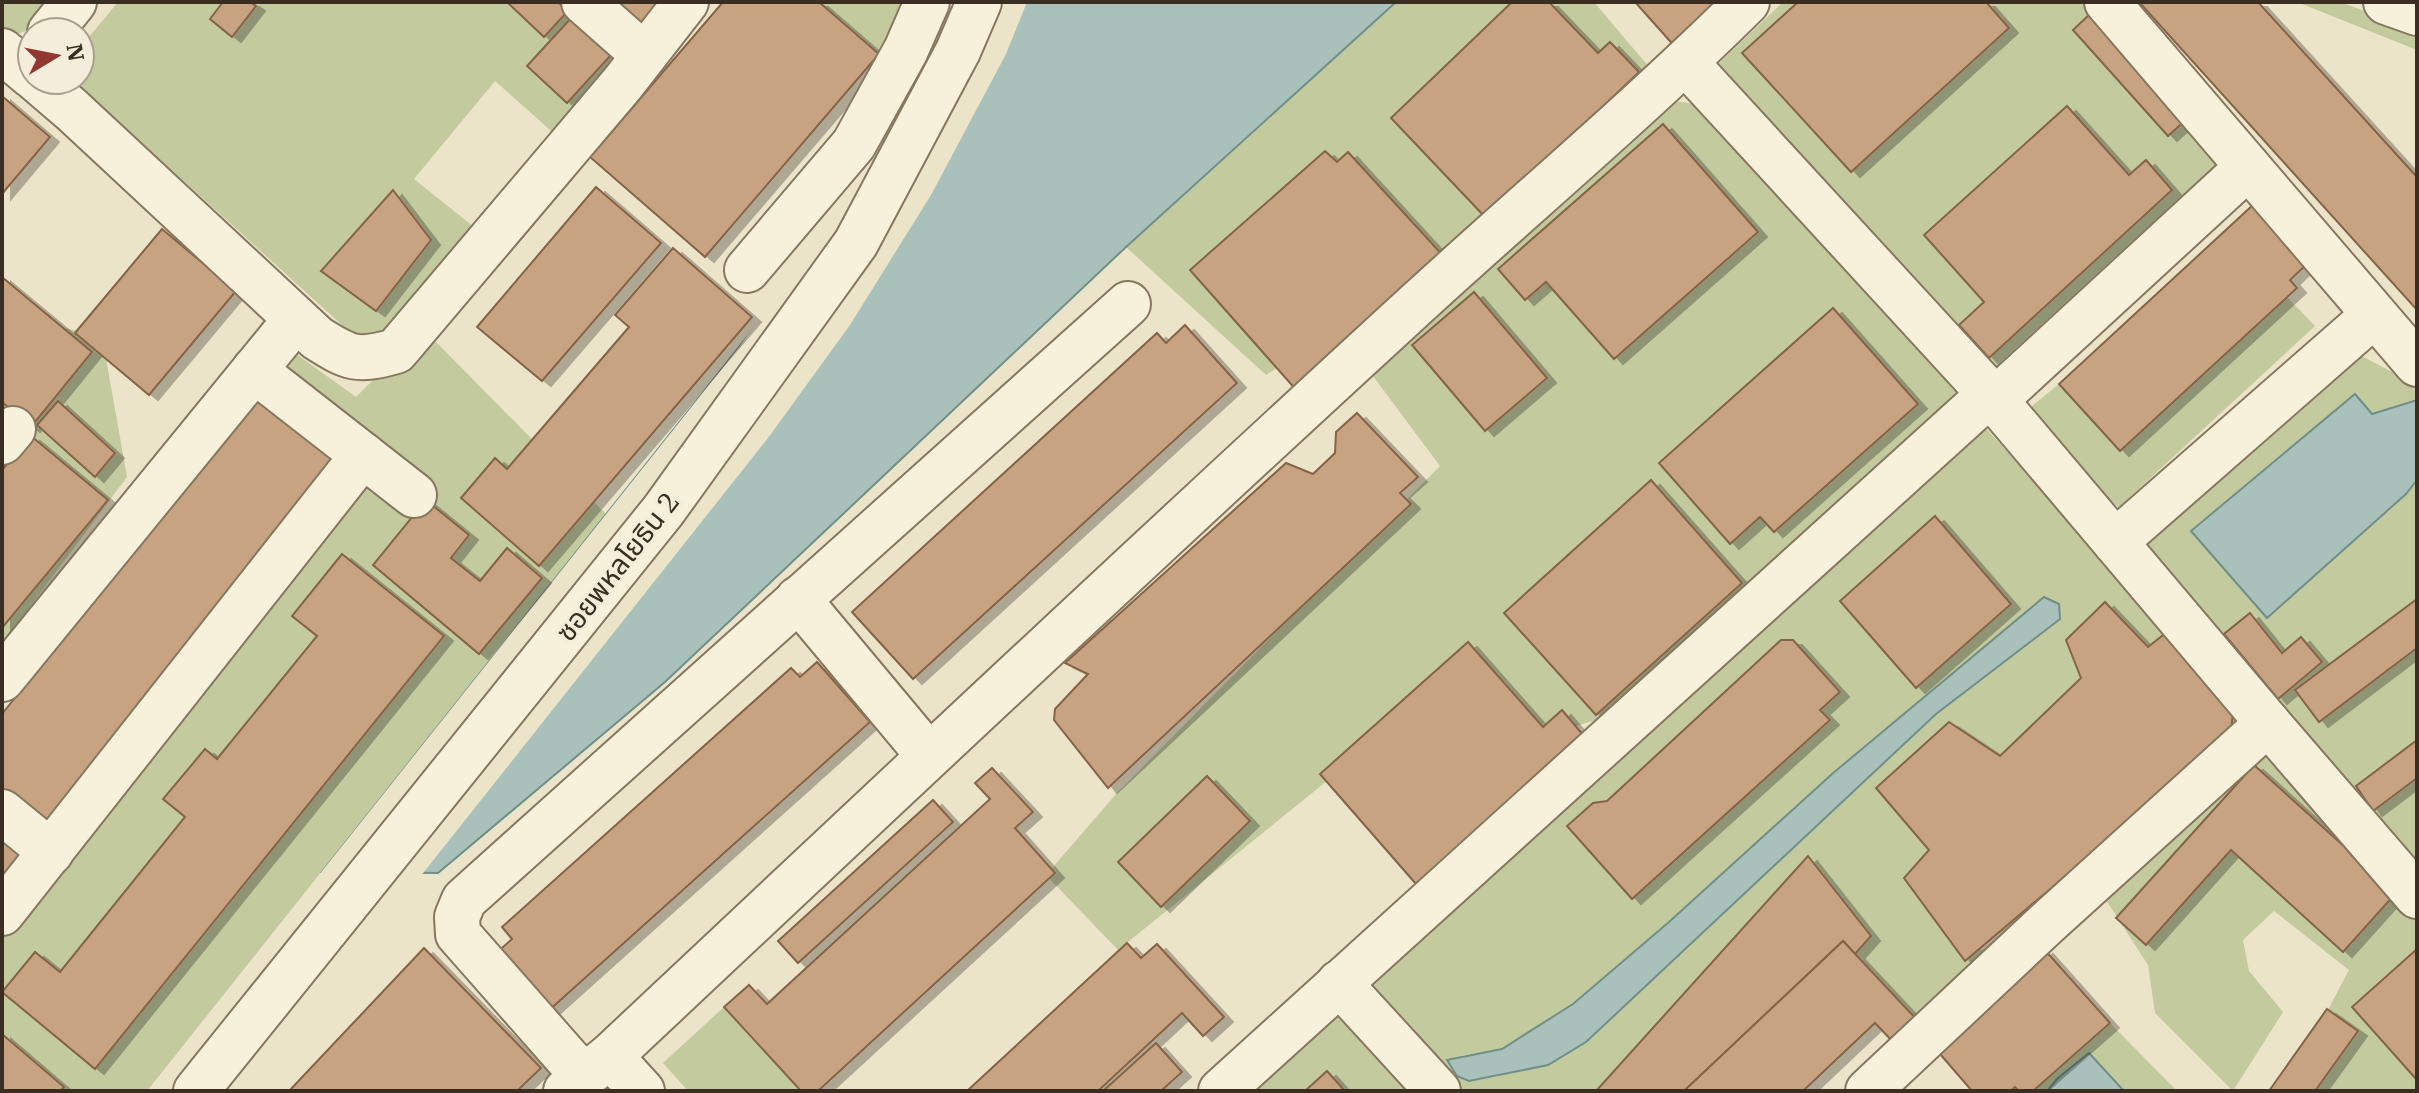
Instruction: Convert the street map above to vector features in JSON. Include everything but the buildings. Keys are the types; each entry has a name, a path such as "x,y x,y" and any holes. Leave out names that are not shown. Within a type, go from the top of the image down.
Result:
{"street":[{"path":"584,2 644,55"},
{"path":"57,96 317,338 348,357 374,357 396,351 686,2"},
{"path":"747,270 854,144 906,50 927,2"},
{"name":"ซอยพหลโยธิน 2","path":"196,1091 663,511 801,320 856,243 958,51 979,2"},
{"path":"587,1074 1410,310 1686,63 1747,2"},
{"path":"2107,2 2417,364"},
{"path":"2386,2 2417,13"},
{"path":"1686,63 1992,397 2417,896"},
{"path":"1221,1091 2248,167"},
{"path":"642,1091 587,1074 458,934 457,917 464,900 1128,304"},
{"path":"2115,542 2374,315"},
{"path":"2,679 296,319"},
{"path":"254,370 414,495"},
{"path":"2,913 363,455"},
{"path":"798,599 929,756"},
{"path":"1868,1091 2268,723"},
{"path":"2,812 51,852"},
{"path":"1339,983 1438,1091"}],"green space":[{"path":"2,2 60,2 48,16 16,16 16,34 13,35 2,25"},
{"path":"118,2 553,2 622,61 559,138 495,81 414,179 479,231 381,339 354,336 91,96 96,96 96,29"},
{"path":"797,2 911,2 881,73 786,15"},
{"path":"1396,2 1594,2 1649,67 1462,247 1266,375 1126,247"},
{"path":"1783,2 2091,2 2217,164 1992,372 1717,65"},
{"path":"2297,2 2340,2 2417,30 2417,50"},
{"path":"1675,101 1701,105 1960,374 1958,404 1606,717 1540,737 1380,738 1118,950 1046,875 1117,793 1440,466 1373,376"},
{"path":"2287,297 2315,326 2119,507 2094,492 2021,415 2059,384 2120,451"},
{"path":"2,315 102,336 127,477 2,644"},
{"path":"435,341 606,514 147,1091 2,1091 2,925 271,363 285,346 356,397 397,356"},
{"path":"2356,353 2417,385 2417,865 2138,545"},
{"path":"1980,422 2152,609 2166,640 1921,874 1986,955 1915,1036 1845,960 1705,1091 1457,1091 1369,988 1441,912","holes":["2044,597 2058,604 1986,676 1936,714 1586,1042 1496,1077 1469,1081 1457,1076 1460,1056 1502,1049 1573,1004 1669,922 1832,774"]},
{"path":"2269,743 2417,913 2417,1091 2285,1091 2349,970 2274,911 2243,940 2249,971 2283,1012 2233,1091 2155,1013 2148,965 2106,900"},
{"path":"724,1007 802,1091 688,1091 663,1063"},
{"path":"1338,1013 1411,1091 1237,1091"},
{"path":"2110,1023 2177,1091 2124,1091 2089,1053 2047,1091 2033,1091"}],"water":[{"path":"938,2 1396,2 1126,247 665,682 438,873 322,872 832,230"},
{"path":"2355,394 2372,414 2417,400 2417,480 2406,494 2267,618 2191,531"},
{"path":"2044,597 2059,604 2060,619 1936,714 1586,1042 1548,1065 1469,1081 1457,1076 1447,1060 1502,1049 1573,1004 1669,922 1832,774"},
{"path":"2089,1053 2124,1091 2047,1091 2058,1078"}],"pier":[{"path":"938,2 1027,2 1006,54 931,195 850,325 768,438 420,877 319,875 740,346 770,302 829,228"}]}
